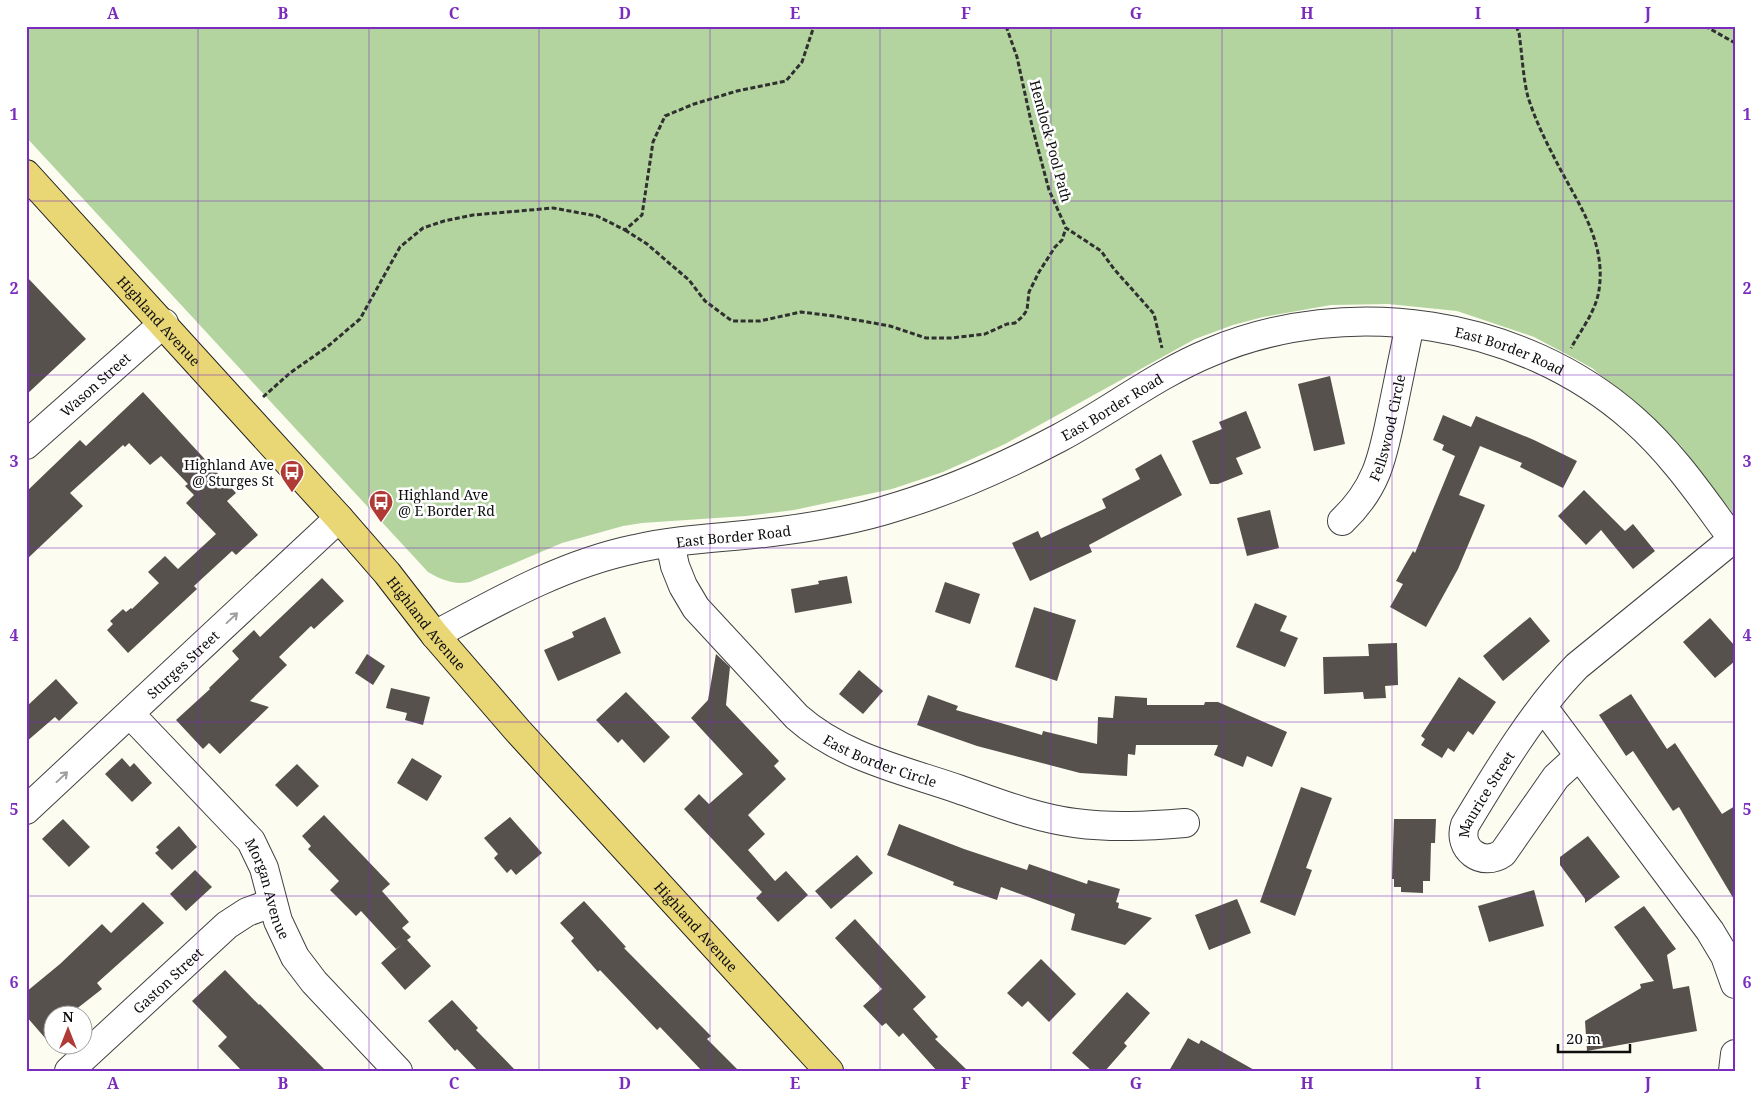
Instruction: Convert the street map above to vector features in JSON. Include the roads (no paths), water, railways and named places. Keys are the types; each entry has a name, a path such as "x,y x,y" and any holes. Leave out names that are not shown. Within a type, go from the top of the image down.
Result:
{"main road":[{"name":"Highland Avenue","path":"26,174 164,323 339,518 518,731 829,1071"}],"street":[{"name":"East Border Road","path":"435,634 546,577 602,557 637,548 670,543 810,526 875,513 929,497 964,483 1060,438 1208,353 1238,341 1265,334 1340,322 1410,324 1451,330 1490,339 1540,358 1559,368 1611,401 1651,436 1682,469 1734,540"},
{"name":"Wason Street","path":"26,444 164,323"},
{"name":"Fellswood Circle","path":"1342,521 1366,493 1382,460 1410,324"},
{"name":"Sturges Street","path":"26,810 339,518"},
{"name":"Maurice Street","path":"1579,756 1556,777 1503,853 1494,858 1484,859 1472,854 1467,849 1463,837 1465,825 1514,748 1566,678 1577,666 1734,540"},
{"name":"East Border Circle","path":"670,543 683,586 696,608 797,717 835,745 849,752 984,798 1072,823 1106,827 1185,823"},
{"path":"1543,707 1710,931 1725,956 1735,984"},
{"name":"Morgan Avenue","path":"130,714 251,841 264,868 272,903 282,932 303,968 398,1071"},
{"name":"Gaston Street","path":"69,1071 227,925 247,912 272,903"},
{"path":"1733,1071 1735,1054"}],"place":[{"name":"Highland Ave @ Sturges St","path":"292,493"},
{"name":"Highland Ave @ E Border Rd","path":"381,523"}]}
